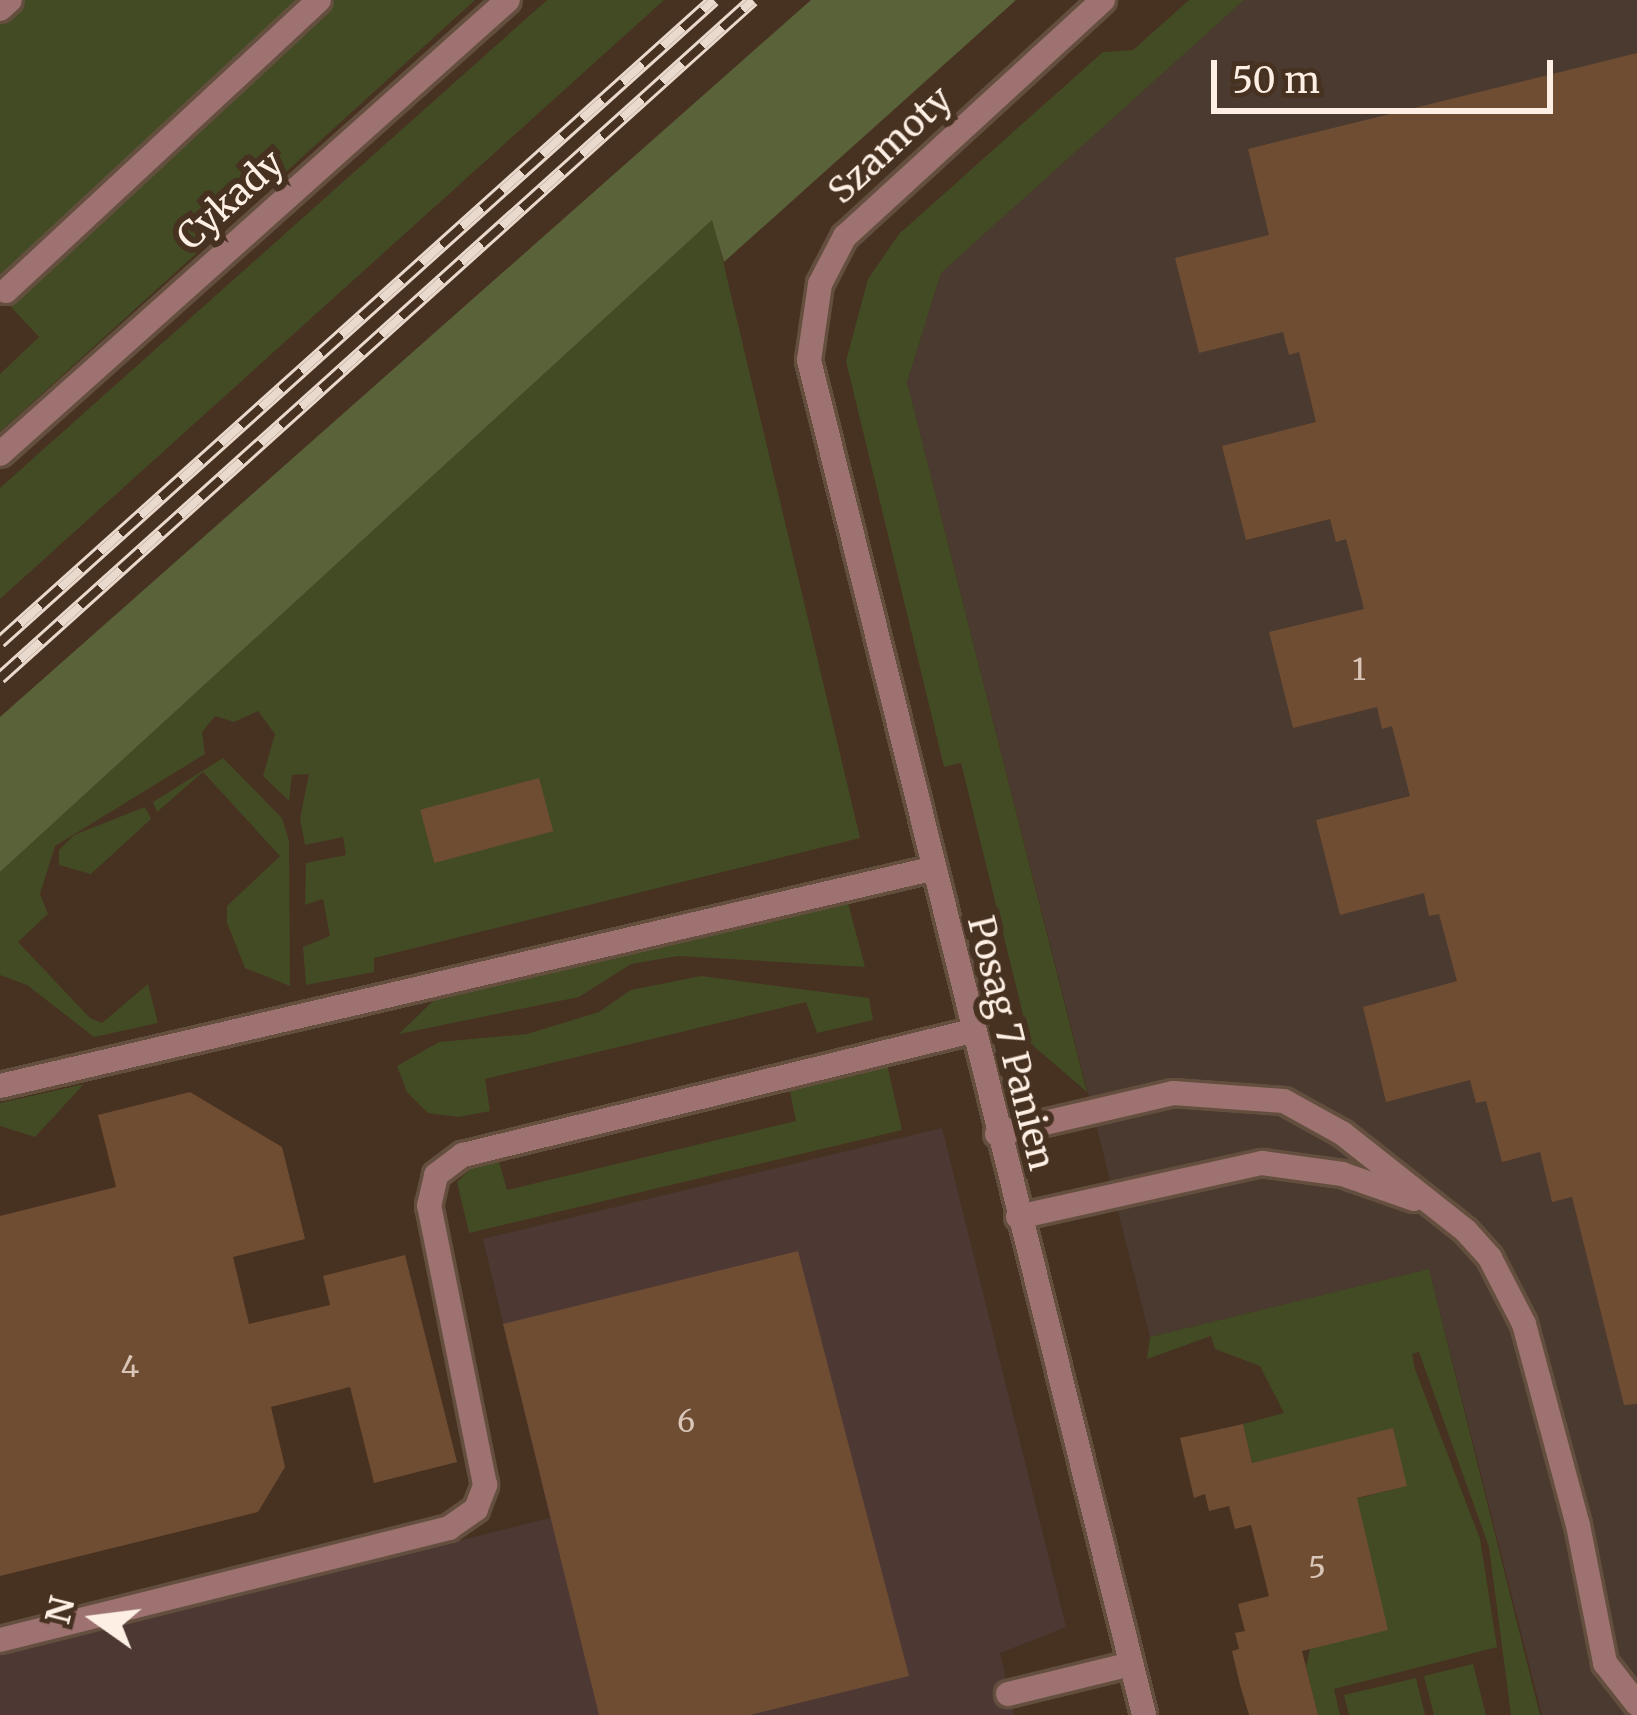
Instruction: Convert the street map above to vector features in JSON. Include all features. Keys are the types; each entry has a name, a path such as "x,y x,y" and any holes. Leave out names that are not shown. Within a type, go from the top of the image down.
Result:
{"street":[{"path":"0,10 10,0"},
{"path":"5,291 319,0"},
{"name":"Cykady","path":"0,454 508,0"},
{"name":"Szamoty","path":"814,387 813,309 845,236 1103,0"},
{"name":"Posag 7 Panien","path":"814,387 1144,1715"},
{"path":"0,1086 931,869"},
{"path":"0,1640 449,1528 476,1509 485,1485 429,1205 436,1175 464,1155 971,1031"},
{"path":"997,1134 1173,1093 1248,1095 1307,1112 1439,1208 1510,1290 1578,1526 1604,1663 1637,1704"},
{"path":"1018,1216 1262,1163 1342,1174 1439,1208"},
{"path":"1008,1694 1131,1664"}],"shaded area":[{"path":"1244,0 1637,0 1637,1715 1542,1715 1429,1269 1150,1337 907,382 941,273"},
{"path":"942,1128 1066,1627 1000,1653 1014,1715 0,1715 0,1655 550,1518 483,1239"}],"green space":[{"path":"0,0 475,0 0,432 0,374 39,337 0,295"},
{"path":"547,0 664,0 0,599 0,488"},
{"path":"811,0 1016,0 724,262 712,220 0,872 0,717"},
{"path":"1189,0 1244,0 941,273 907,382 1087,1092 1030,1043 961,763 944,767 846,361 868,279 899,234 1103,52 1133,50"},
{"path":"713,219 860,838 374,958 374,972 306,985 303,947 330,936 323,899 305,905 306,863 346,855 343,837 305,845 300,819 309,774 292,775 289,801 263,776 275,734 258,711 234,722 215,716 202,732 205,754 55,846 40,894 48,914 18,942 90,1018 102,1023 148,984 158,1023 94,1037 27,985 0,975 0,872"},
{"path":"223,758 282,818 289,841 290,986 245,968 227,923 227,906 280,856 203,772 157,812 153,802"},
{"path":"145,807 151,819 91,874 59,865 59,850 74,835"},
{"path":"847,899 865,967 678,956 631,964 579,997 399,1034 435,999"},
{"path":"701,976 869,998 873,1020 817,1033 806,1002 485,1079 490,1111 458,1117 428,1113 407,1092 397,1066 439,1042 527,1034 599,1012 631,990"},
{"path":"887,1064 902,1130 469,1233 457,1182 476,1163 498,1158 507,1190 796,1121 789,1087"},
{"path":"84,1084 35,1137 0,1126 0,1103"},
{"path":"1429,1269 1540,1715 1511,1715 1489,1547 1419,1352 1412,1354 1415,1369 1480,1539 1497,1647 1334,1689 1340,1715 1318,1715 1306,1667 1343,1502 1406,1486 1392,1429 1252,1463 1243,1424 1284,1413 1260,1366 1215,1349 1211,1336 1147,1359 1150,1337"},
{"path":"1473,1664 1486,1715 1434,1715 1424,1676"},
{"path":"1416,1678 1425,1715 1349,1715 1344,1695"}],"building":[{"path":"1637,53 1637,1404 1624,1405 1572,1197 1552,1202 1540,1152 1502,1162 1486,1101 1476,1103 1470,1080 1386,1102 1363,1007 1457,981 1439,914 1429,916 1424,893 1340,915 1316,820 1410,796 1392,726 1382,729 1377,707 1293,728 1269,632 1364,609 1346,539 1336,542 1330,519 1246,540 1222,446 1316,422 1299,352 1289,355 1283,332 1199,353 1175,258 1269,235 1248,149"},
{"path":"539,778 553,831 434,863 420,810"},
{"path":"190,1092 282,1147 305,1239 233,1257 249,1324 330,1305 323,1276 405,1255 457,1462 374,1483 350,1387 271,1407 285,1467 258,1512 0,1576 0,1216 116,1187 98,1115"},
{"path":"798,1251 909,1676 750,1715 599,1715 503,1324"},
{"path":"1243,1424 1252,1463 1393,1428 1407,1486 1357,1498 1388,1630 1302,1651 1318,1715 1249,1715 1240,1685 1232,1651 1239,1649 1235,1633 1245,1631 1238,1604 1269,1596 1251,1525 1235,1529 1229,1506 1209,1511 1205,1494 1194,1498 1180,1438"}],"railway":[{"path":"0,642 714,0"},
{"path":"0,678 753,0"}]}
